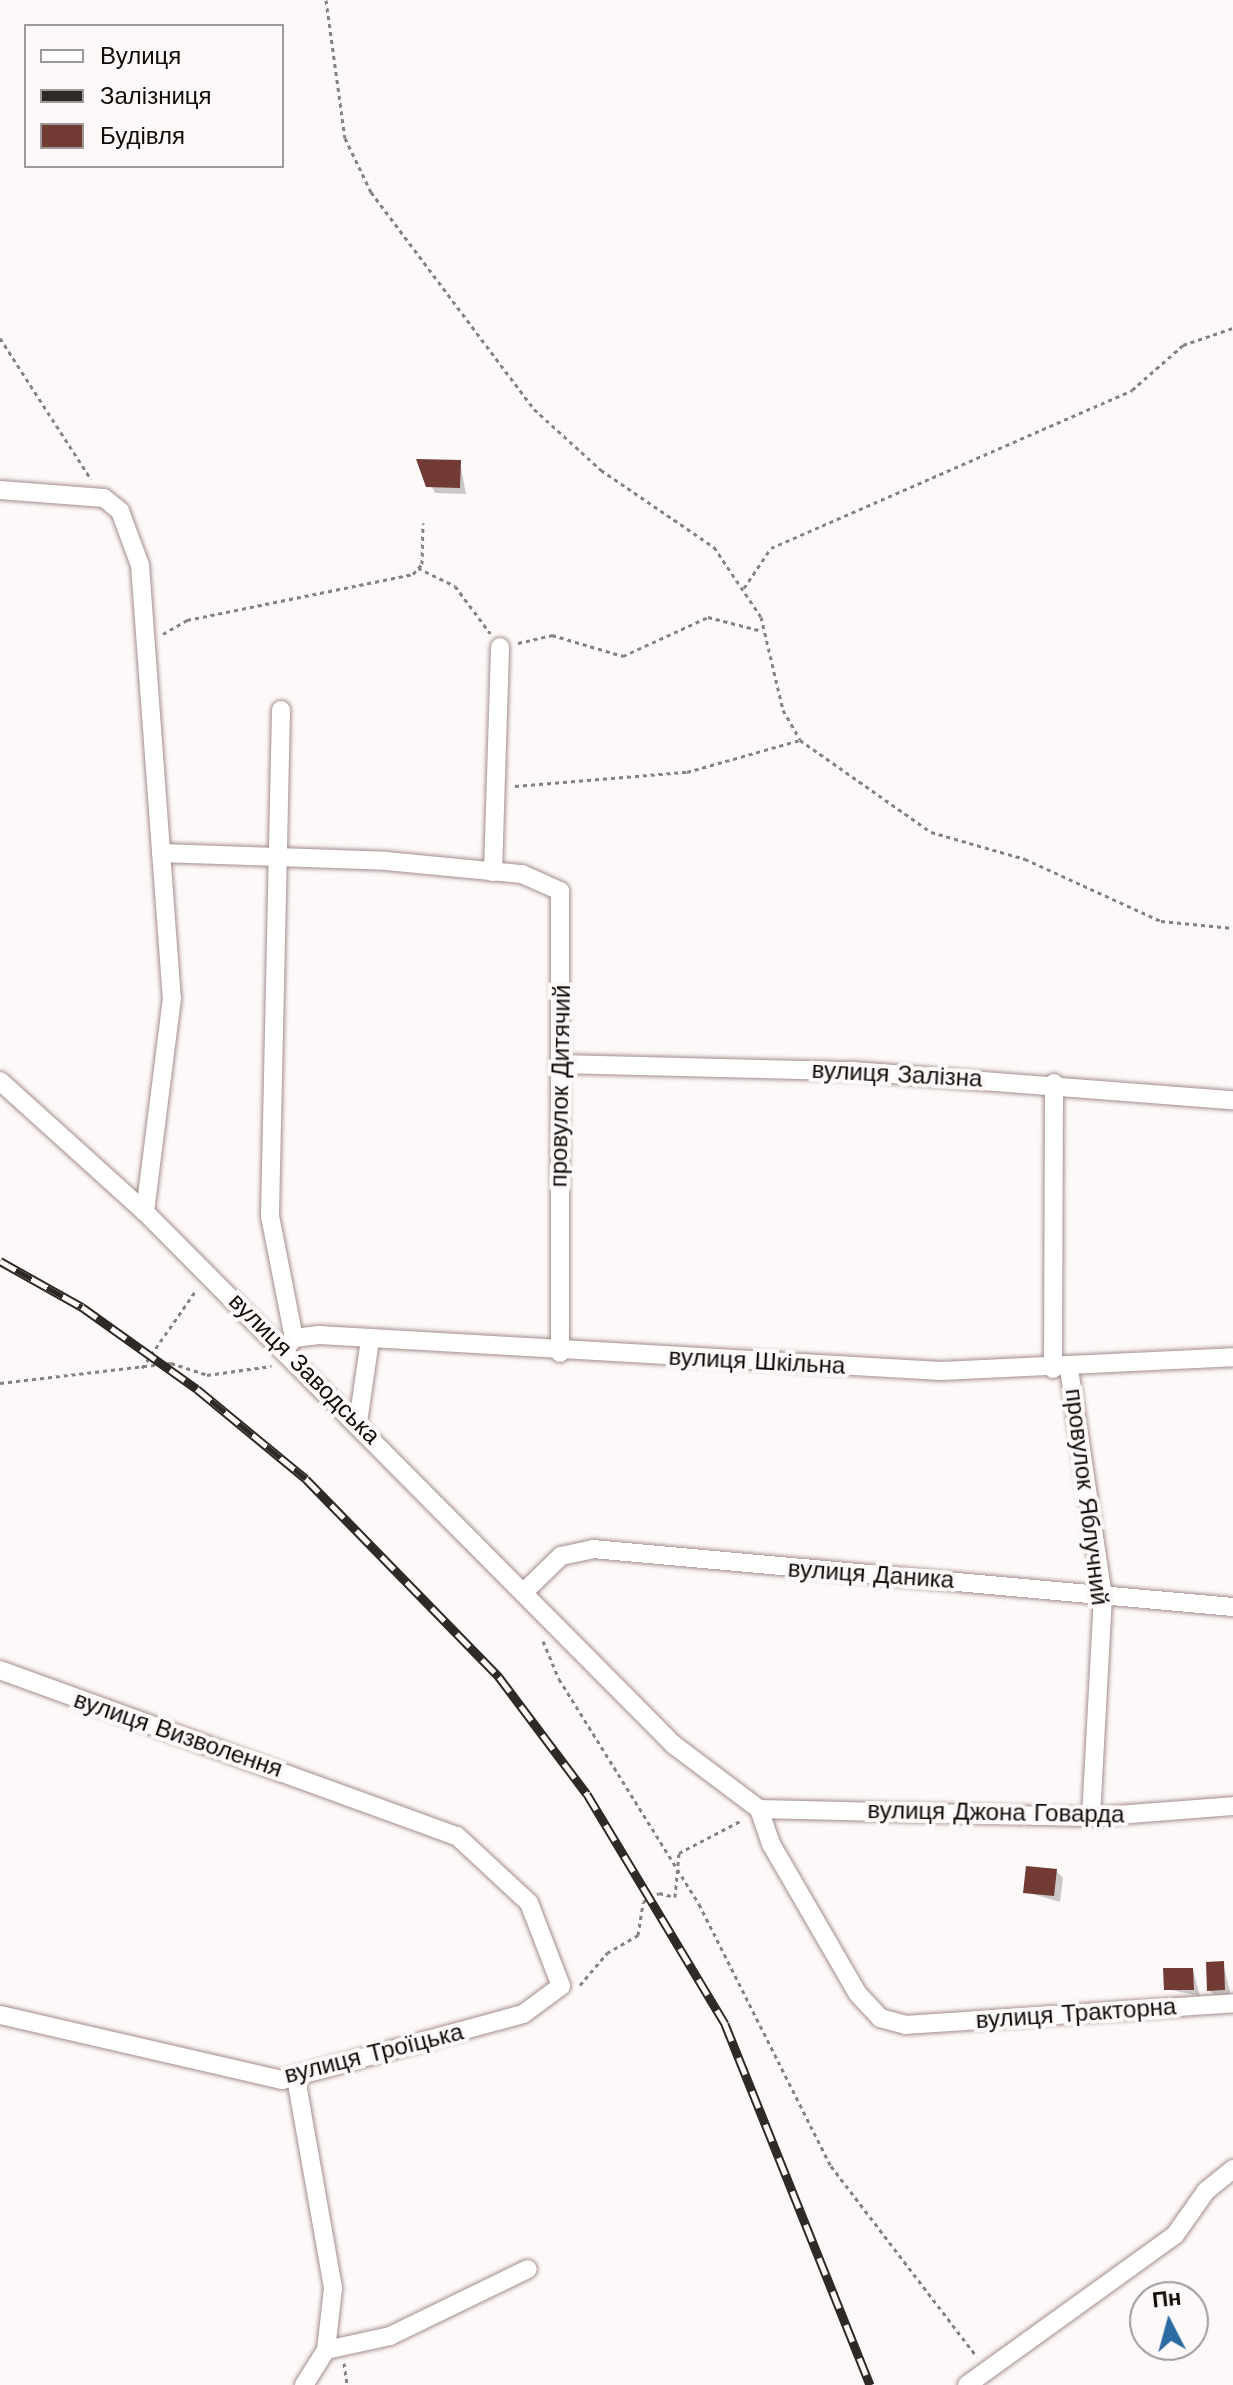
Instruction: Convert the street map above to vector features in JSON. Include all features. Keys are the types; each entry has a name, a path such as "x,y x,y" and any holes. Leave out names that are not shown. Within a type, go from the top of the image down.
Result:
{"street":[{"path":"0,490 104,498 120,511 140,565 171,1029 145,1212"},
{"path":"161,853 493,872 500,647"},
{"path":"281,710 272,859 270,1216 293,1349"},
{"name":"провулок Дитячий","path":"493,872 538,877 564,903 559,1064 560,1353"},
{"name":"вулиця Залізна","path":"559,1064 1054,1083 1233,1100"},
{"name":"вулиця Заводська","path":"0,1081 293,1349 358,1422 674,1745 759,1809"},
{"name":"провулок Яблучний","path":"1054,1083 1061,1369 1103,1596 1091,1817"},
{"path":"358,1422 370,1340"},
{"name":"вулиця Шкільна","path":"293,1349 370,1340 560,1353 1061,1369 1233,1357"},
{"name":"вулиця Даника","path":"524,1592 561,1556 593,1549 1233,1607"},
{"name":"вулиця Визволення","path":"0,1670 192,1745 357,1794 457,1836 507,1877 529,1903 558,1993"},
{"name":"вулиця Джона Говарда","path":"759,1809 1091,1817 1233,1806"},
{"name":"вулиця Тракторна","path":"759,1809 771,1844 866,2006 892,2024 919,2025 1233,2003"},
{"name":"вулиця Троїцька","path":"0,2015 256,2077 296,2078 523,2014 558,1993"},
{"path":"296,2078 333,2288 326,2350 304,2385"},
{"path":"967,2385 989,2373 1175,2235 1233,2169"},
{"path":"326,2350 390,2336 528,2269"}],"path":[{"path":"326,0 345,138 371,192 534,409 601,470 714,547 743,590 764,632 783,710 800,740 931,832 1025,859 1161,921 1233,928"},
{"path":"743,590 771,548 1132,390 1183,345 1233,328"},
{"path":"0,338 104,498"},
{"path":"418,568 423,523"},
{"path":"145,643 187,620 296,602 418,568 455,586 500,647 552,635 623,656 708,617 764,632"},
{"path":"495,790 614,772 687,772 800,740"},
{"path":"142,1368 208,1274"},
{"path":"0,1383 171,1363 228,1376 293,1349"},
{"path":"541,1636 559,1679 676,1865 831,2166 989,2373"},
{"path":"558,1993 593,1977 607,1953 638,1935 643,1902 659,1893 675,1897 679,1853 759,1809"}],"building":[{"path":"416,459 461,460 460,488 426,487"},
{"path":"1026,1866 1057,1869 1054,1896 1023,1893"},
{"path":"1224,1961 1225,1990 1207,1991 1206,1962"},
{"path":"1163,1968 1193,1968 1194,1990 1164,1990"}],"railway":[{"path":"0,1261 82,1307 197,1389 306,1479 499,1677 587,1794 725,2024 870,2385"}]}
